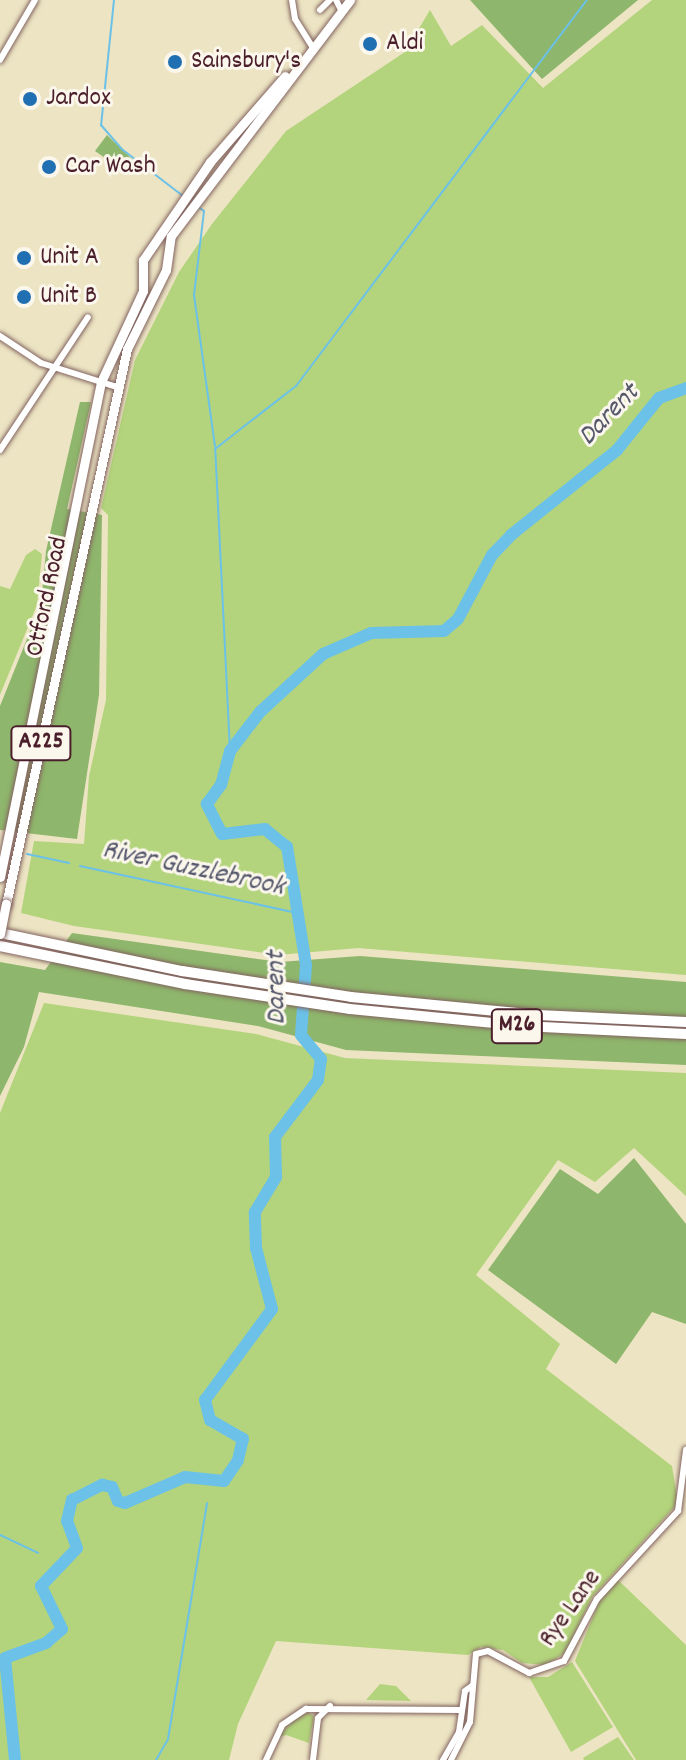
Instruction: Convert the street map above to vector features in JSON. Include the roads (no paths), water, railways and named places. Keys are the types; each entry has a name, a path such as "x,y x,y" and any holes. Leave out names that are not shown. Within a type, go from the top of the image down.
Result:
{"highway":[{"name":"M26","path":"0,934 266,991"},
{"name":"M26","path":"0,946 266,991 522,1026 686,1034"},
{"name":"M26","path":"350,1003 686,1022"}],"main road":[{"name":"Otford Road","path":"0,934 127,349 167,261 171,236 350,0"},
{"name":"Otford Road","path":"0,877 101,382 143,291 148,254 210,162 313,48"},
{"path":"148,254 159,252 167,261"},
{"path":"146,273 160,276"}],"street":[{"path":"0,60 35,0"},
{"path":"292,0 295,19 313,48"},
{"path":"320,10 330,0"},
{"path":"336,0 342,12"},
{"path":"0,450 88,317"},
{"path":"0,336 41,363 117,387"},
{"name":"Rye Lane","path":"451,1760 468,1728 475,1656 482,1651 531,1673 564,1661 597,1599 678,1511 686,1450"},
{"path":"443,1760 459,1732 465,1691 472,1686"},
{"path":"266,1760 273,1736 289,1717 330,1706 462,1710"},
{"path":"313,1760 318,1718 330,1706"}],"waterway":[{"path":"114,0 101,125 123,150 183,196"},
{"path":"230,751 215,449 296,386 587,0"},
{"path":"198,207 204,211 194,295 215,447"},
{"name":"Darent","path":"15,1760 5,1658 46,1643 62,1629 41,1586 77,1548 67,1521 72,1500 102,1485 112,1487 118,1501 125,1503 185,1477 224,1481 238,1460 243,1439 210,1420 205,1400 272,1309 256,1248 255,1212 276,1177 275,1137 318,1080 321,1059 301,1035 306,965 287,847 265,829 222,834 207,804 221,785 230,751 260,712 323,654 371,633 444,631 458,619 492,555 511,535 617,450 659,398 686,388"},
{"name":"River Guzzlebrook","path":"27,854 69,863"},
{"name":"River Guzzlebrook","path":"80,866 297,913"},
{"path":"156,1760 168,1739 207,1503"},
{"path":"0,1535 38,1553"}],"place":[{"name":"Aldi","path":"370,44"},
{"name":"Sainsbury's","path":"175,62"},
{"name":"Jardox","path":"30,99"},
{"name":"Car Wash","path":"49,167"},
{"name":"Unit A","path":"24,258"},
{"name":"Unit B","path":"24,297"}]}
